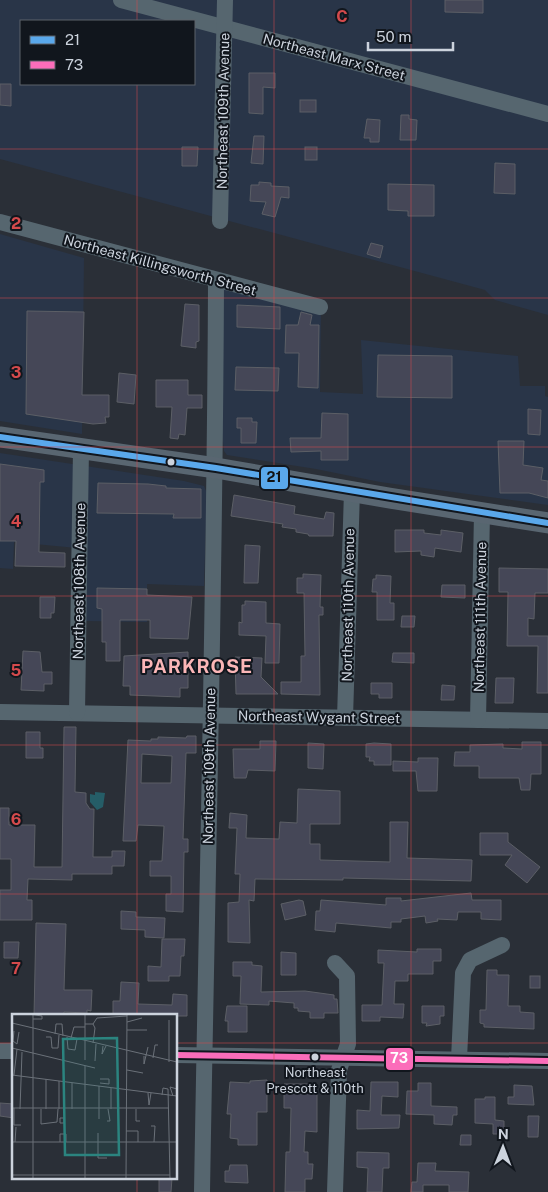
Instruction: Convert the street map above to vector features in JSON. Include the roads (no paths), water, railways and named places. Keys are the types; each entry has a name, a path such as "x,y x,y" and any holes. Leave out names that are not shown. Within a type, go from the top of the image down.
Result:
{"main road":[{"path":"0,437 216,468 482,513 548,522"}],"street":[{"name":"Northeast Marx Street","path":"121,0 548,114"},
{"name":"Northeast 109th Avenue","path":"220,221 225,0"},
{"name":"Northeast Killingsworth Street","path":"0,222 320,307"},
{"name":"Northeast 109th Avenue","path":"202,1192 216,468 216,280"},
{"name":"Northeast 108th Avenue","path":"77,713 81,448"},
{"name":"Northeast 110th Avenue","path":"345,718 352,491"},
{"name":"Northeast 111th Avenue","path":"478,720 482,513"},
{"name":"Northeast Wygant Street","path":"0,712 548,721"},
{"path":"459,1059 463,973 470,960 502,945"},
{"path":"334,963 347,976 348,1044 339,1070 335,1192"},
{"path":"178,1055 548,1061"}],"place":[{"name":"Northeast Prescott & 110th","path":"315,1057"}],"district":[{"name":"PARKROSE","path":"197,666"}]}
